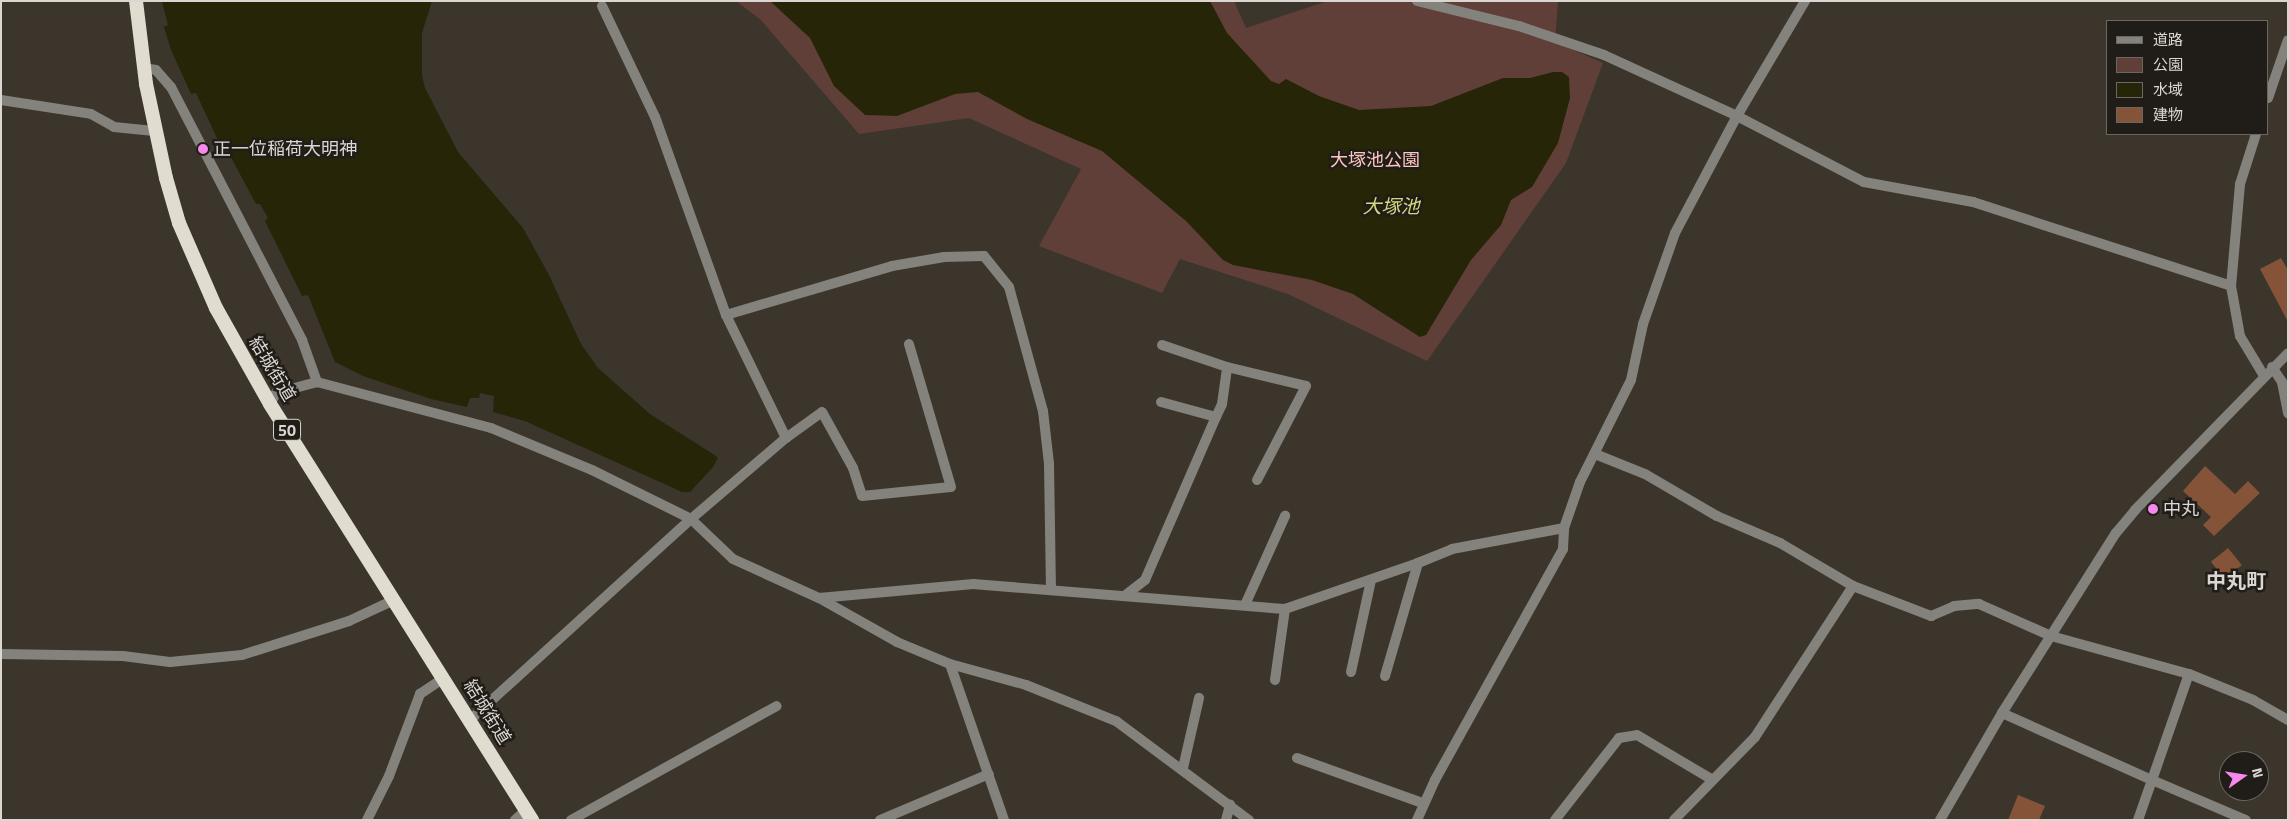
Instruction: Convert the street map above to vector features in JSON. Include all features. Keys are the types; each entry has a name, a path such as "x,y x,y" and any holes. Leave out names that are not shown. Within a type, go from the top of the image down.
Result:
{"highway":[{"name":"結城街道","path":"136,1 154,131 179,223 204,285 270,404 529,815"}],"street":[{"path":"1417,1 1519,26 1604,55 1737,116 1864,182 1973,202 2231,286"},
{"path":"1417,820 1424,803 1564,549 1564,528 1580,482 1631,380 1643,324 1675,233 1737,116 1805,1"},
{"path":"602,6 655,117 726,315 786,438"},
{"path":"2269,95 2288,40"},
{"path":"144,68 156,70 171,87 302,340 317,382"},
{"path":"1,100 91,114 114,128 154,131"},
{"path":"2256,135 2240,184 2231,286 2240,336 2264,376"},
{"path":"726,315 892,266 944,257 984,256 1009,288 1043,411 1049,464 1051,588"},
{"path":"470,720 691,519 786,438 822,412 853,468 862,496 951,487 909,344"},
{"path":"1162,345 1227,367 1306,386 1257,480"},
{"path":"1940,820 2002,713 2094,566 2135,510 2272,367 2288,354"},
{"path":"1128,594 1145,580 1222,404 1227,367"},
{"path":"2272,367 2282,382 2288,413"},
{"path":"270,404 276,393 317,382 491,428 592,470 691,519 733,559 819,598 898,642 950,664 1026,685 1116,721 1182,768 1249,820"},
{"path":"1161,402 1216,417"},
{"path":"1595,454 1645,474 1716,516 1780,543 1853,586 1931,616 1954,606 1979,604 2051,636 2189,674 2253,700 2288,720"},
{"path":"1245,605 1285,516"},
{"path":"819,598 973,584 1128,594 1285,609 1371,580 1452,549 1564,528"},
{"path":"1385,676 1418,563"},
{"path":"1351,672 1371,580"},
{"path":"1674,820 1755,736 1853,586"},
{"path":"1,654 123,656 170,662 242,655 349,621 394,600"},
{"path":"1275,680 1285,609"},
{"path":"950,664 1004,820"},
{"path":"2138,820 2189,674"},
{"path":"367,820 388,776 420,694 444,678"},
{"path":"1182,768 1199,698"},
{"path":"571,820 777,706"},
{"path":"2002,713 2246,820"},
{"path":"1555,820 1619,738 1637,735 1711,780"},
{"path":"1297,758 1424,803"},
{"path":"880,820 989,774"},
{"path":"1226,820 1230,805"},
{"path":"515,820 529,815"}],"green space":[{"name":"大塚池","path":"736,1 1234,1 1246,28 1328,1 1558,1 1555,42 1603,63 1566,163 1427,361 1288,294 1180,259 1162,293 1039,246 1081,169 969,118 859,134 761,20"}],"water":[{"path":"157,1 432,1 422,33 422,75 425,88 458,152 523,228 548,273 581,344 598,368 650,414 718,458 713,467 690,492 682,492 525,421 493,412 494,396 480,393 479,398 470,398 467,407 431,399 363,376 335,362 308,295 302,296 265,221 268,218 260,204 256,204 227,150 223,151 196,93 191,94 171,50 164,27 168,25 162,2"},
{"name":"大塚池","path":"770,1 1210,1 1227,33 1271,81 1279,84 1286,79 1319,96 1359,110 1431,106 1503,78 1530,78 1553,72 1562,72 1569,77 1570,98 1558,143 1532,187 1511,200 1501,225 1471,260 1426,335 1420,337 1353,294 1312,280 1233,265 1223,260 1186,221 1102,151 1027,119 978,92 955,94 897,116 865,115 834,86 810,38"}],"building":[{"path":"2281,258 2288,270 2288,322 2260,269"},
{"path":"2205,466 2235,494 2248,481 2260,493 2214,536 2203,525 2211,517 2183,491"},
{"path":"2228,548 2242,565 2225,579 2211,562"},
{"path":"2018,795 2045,806 2039,820 2008,820"}],"place":[{"name":"正一位稲荷大明神","path":"203,149"},
{"name":"中丸","path":"2153,509"}],"district":[{"name":"中丸町","path":"2236,580"}],"park label":[{"name":"大塚池公園","path":"1375,160"}]}
